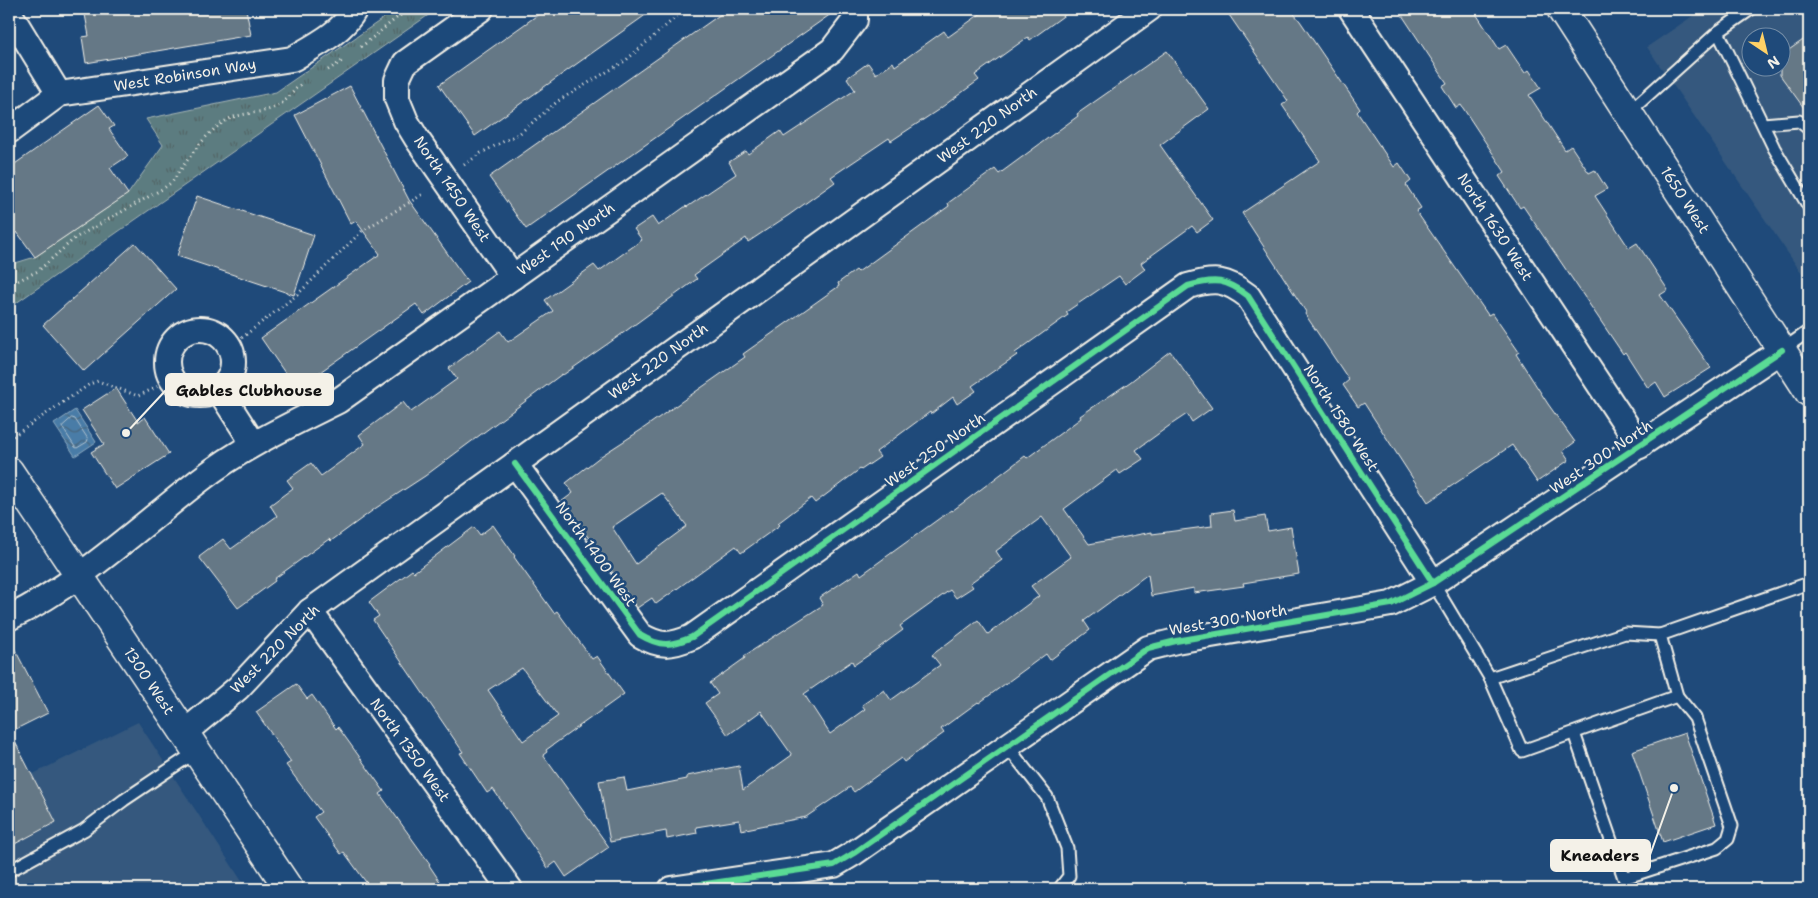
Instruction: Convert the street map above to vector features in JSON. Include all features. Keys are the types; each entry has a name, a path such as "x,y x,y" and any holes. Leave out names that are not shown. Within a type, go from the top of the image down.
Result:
{"street":[{"path":"12,9 9,12 59,94"},
{"name":"West Robinson Way","path":"9,131 59,94 292,59 321,43 350,18 355,9"},
{"name":"North 1450 West","path":"481,9 406,62 397,80 397,99 406,121 417,139 513,277"},
{"name":"West 190 North","path":"9,618 78,576 156,516 211,493 253,443 338,401 832,50 855,20 855,9"},
{"name":"West 220 North","path":"190,742 310,611 1149,9"},
{"name":"North 1630 West","path":"1351,9 1640,446"},
{"name":"1650 West","path":"1561,9 1809,392"},
{"name":"North 1580 West","path":"1218,280 1235,286 1248,296 1433,582"},
{"name":"West 250 North","path":"667,644 680,642 692,637 1188,286 1205,281 1218,280"},
{"path":"193,329 204,329 214,332 223,338 230,347 233,356 231,374 220,390 199,396 188,394 178,388 171,380 167,370 166,359 169,349 183,333 193,329"},
{"name":"West 300 North","path":"671,889 722,886 834,865 1148,648 1176,641 1391,604 1433,582 1782,350"},
{"path":"220,390 253,443"},
{"name":"North 1400 West","path":"515,464 640,635 654,643 667,644"},
{"name":"1300 West","path":"9,471 289,889"},
{"name":"North 1350 West","path":"310,611 510,889"}],"lane":[{"path":"1628,113 1718,32 1751,9"},
{"path":"1718,32 1774,148 1809,207"},
{"path":"1763,124 1799,121 1809,129"},
{"path":"1782,350 1809,331"},
{"path":"1433,582 1490,678 1522,751 1678,696"},
{"path":"1490,678 1624,634 1660,635 1809,583"},
{"path":"1574,733 1624,878 1717,848 1728,839 1732,826 1695,718 1678,696 1660,635"},
{"path":"9,871 84,830 124,800 190,742"},
{"path":"1007,746 1046,797 1067,848 1069,876 1059,889"}],"path":[{"path":"354,52 399,16 412,9"},
{"path":"325,71 347,58"},
{"path":"9,285 38,271 75,238 172,182 209,132 219,125 230,118 274,108 281,104 304,81"},
{"path":"9,439 90,384 98,381 138,396 171,380"}],"shaded area":[{"path":"1703,9 1809,9 1809,284 1647,47"},
{"path":"138,722 247,889 9,889 9,786"}],"green space":[{"path":"397,9 437,9 9,308 9,265 35,257 128,194 163,145 146,119 276,92"}],"water":[{"path":"75,410 96,442 75,456 54,424"}],"building":[{"path":"84,9 246,9 251,35 86,63 82,37 89,36"},
{"path":"546,9 654,9 475,136 439,85"},
{"path":"728,9 838,9 526,229 489,177"},
{"path":"987,9 1073,9 1030,40 1028,37 975,75 979,80 938,110 891,141 889,138 831,177 835,182 789,215 748,242 746,238 694,275 697,279 619,336 562,374 425,476 376,508 331,541 329,539 238,608 199,557 223,539 231,549 277,516 270,505 293,488 287,480 311,463 321,476 365,444 359,435 403,402 411,412 457,379 449,368 500,331 508,342 553,311 545,300 594,265 599,271 642,240 634,229 652,217 658,226 736,174 729,162 746,151 748,154 780,131 784,137 855,90 847,78 868,63 876,74 893,62 895,66 944,31 948,37"},
{"path":"1225,9 1290,9 1300,21 1360,109 1357,112 1394,167 1399,163 1411,181 1406,185 1421,208 1416,211 1488,315 1492,313 1519,352 1516,354 1575,442 1563,451 1569,460 1537,482 1512,445 1428,502 1364,403 1358,407 1343,385 1349,380 1242,213 1320,161 1282,105 1288,101"},
{"path":"1398,9 1473,9 1499,49 1506,45 1525,73 1529,70 1541,88 1529,95 1565,150 1571,146 1589,173 1595,170 1607,189 1595,196 1629,248 1637,243 1668,290 1660,295 1711,368 1665,397 1656,382 1648,388 1523,206 1520,208 1499,176 1505,172 1461,105 1456,108 1442,86 1447,83"},
{"path":"1809,36 1809,115 1782,78 1790,78 1790,49"},
{"path":"1167,51 1209,109 1160,145 1213,220 1197,232 1192,226 1141,263 1145,269 1125,284 1119,276 1066,312 1068,315 1015,353 1017,355 972,386 976,391 957,404 953,397 931,414 930,412 876,452 880,457 860,469 815,503 811,498 778,523 780,525 741,553 736,546 656,604 652,598 637,608 591,541 561,502 573,493 566,483 601,456 745,357 743,354 839,286 838,283 856,270 858,272 949,206 948,203 995,169 999,174 1078,116 1077,114","holes":["662,493 687,526 636,564 612,527"]},
{"path":"350,86 409,200 468,282 424,315 416,304 296,389 261,338 380,254 356,221 351,224 295,115"},
{"path":"99,105 114,126 109,129 128,156 110,168 128,194 35,257 17,232 9,238 9,168"},
{"path":"197,196 314,235 294,295 177,256"},
{"path":"135,243 176,289 84,371 43,325"},
{"path":"1170,351 1212,408 1192,422 1187,414 1169,426 1136,450 1143,459 1120,474 1117,470 1064,509 1089,544 1152,532 1152,534 1212,526 1211,513 1233,510 1235,521 1265,516 1268,531 1291,527 1299,574 1243,583 1244,586 1194,593 1194,588 1151,596 1148,574 1084,621 1090,630 1050,660 1046,654 941,729 944,733 904,762 901,758 854,792 850,787 806,817 741,830 739,820 696,827 697,833 667,839 666,831 610,842 599,781 624,777 627,791 687,779 687,776 739,766 743,790 792,755 761,711 728,735 705,703 718,694 710,683 745,658 744,656 823,605 819,598 859,571 861,575 952,511 1025,456 1027,458 1081,418 1080,416 1130,382","holes":["1042,517 1071,557 1031,586 1039,596 988,634 978,620 932,655 940,665 891,700 884,690 862,705 865,709 830,734 804,694 852,661 854,665 873,652 903,630 900,626 950,590 956,598 973,587 970,583 1002,560 996,551"]},
{"path":"116,388 138,422 145,417 169,454 115,489 91,452 104,444 82,410"},
{"path":"493,525 554,613 557,611 592,659 597,656 624,694 546,750 547,752 543,755 609,847 566,877 556,862 548,868 493,789 487,793 460,753 463,752 373,620 379,616 369,602 412,570 414,572 474,527 480,535","holes":["522,668 558,716 523,741 488,690"]},
{"path":"9,638 48,713 10,732 56,822 9,847"},
{"path":"296,684 307,699 312,695 336,729 338,727 384,791 380,794 430,864 445,889 371,889 344,852 341,854 314,817 321,812 286,765 291,762 256,712"},
{"path":"1685,733 1716,824 1663,842 1632,751"}],"cycle path":[{"path":"515,464 640,635 654,642 666,644 678,642 692,637 1188,286 1213,281 1226,283 1248,296 1433,583"},
{"path":"671,889 834,865 1148,648 1176,641 1391,604 1433,583 1782,350"}],"place":[{"name":"Gables Clubhouse","path":"126,433"},
{"name":"Kneaders","path":"1674,788"}]}
